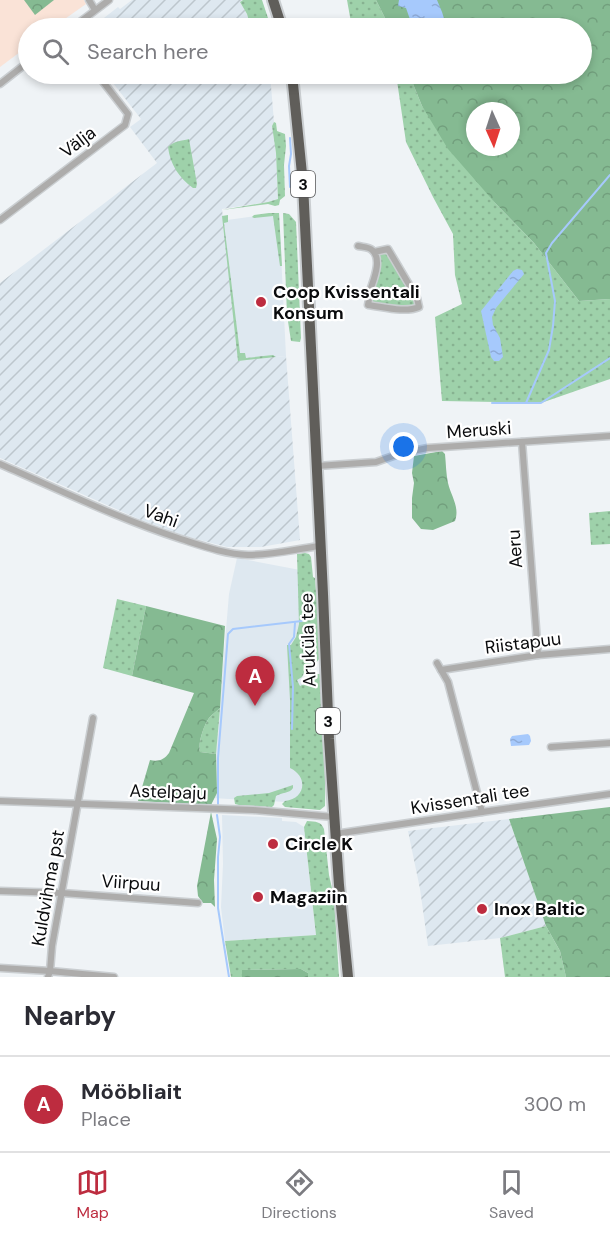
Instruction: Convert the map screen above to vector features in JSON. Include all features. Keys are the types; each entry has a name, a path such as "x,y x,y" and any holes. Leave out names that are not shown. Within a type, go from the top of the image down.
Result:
{"highway":[{"path":"273,0 279,18"},
{"name":"Aruküla tee","path":"293,84 303,184 335,834"},
{"name":"3","path":"335,834 348,977"},
{"path":"343,926 343,977"}],"street":[{"path":"88,0 95,10"},
{"path":"85,18 109,0"},
{"path":"0,84 18,70"},
{"name":"Välja","path":"0,220 125,125 128,114 105,84"},
{"path":"358,246 370,248 377,262 368,305 402,309 419,307 417,298 388,249 374,252"},
{"name":"Meruski","path":"317,466 376,462 402,453 428,448 610,436"},
{"name":"Aeru","path":"522,442 538,655"},
{"name":"Vahi","path":"0,464 153,530 206,548 249,555 320,546"},
{"name":"Riistapuu","path":"482,812 448,682 439,667 610,649"},
{"name":"Kuldvihma pst","path":"49,974 93,718"},
{"path":"551,747 610,743"},
{"name":"Kvissentali tee","path":"335,834 610,794"},
{"name":"Astelpaju","path":"0,801 253,810 334,817"},
{"name":"Viirpuu","path":"0,891 198,903"},
{"path":"0,968 49,974 114,977"}],"shaded area":[{"path":"0,0 84,0 86,4 66,18 18,18 18,54 0,67"},
{"path":"132,0 243,0 240,2 248,18 104,18 118,7 120,9"},
{"path":"114,84 271,84 278,199 222,209 238,361 286,356 300,540 261,547 227,547 188,537 141,520 0,458 0,283 157,163 130,127 141,119"},
{"path":"279,213 286,356 238,361 220,221"},
{"path":"237,558 300,570 304,803 212,798 229,594"},
{"path":"222,815 282,818 282,821 296,822 304,827 316,935 225,941 221,907"},
{"path":"509,819 546,926 500,938 428,946 420,889 408,831"}],"green space":[{"path":"24,0 54,0 35,15"},
{"path":"262,0 268,18 248,18 240,2"},
{"path":"347,0 376,0 385,18 350,18"},
{"path":"376,0 610,0 610,299 579,301 534,243 448,149 422,106 413,84 592,84 592,18 385,18"},
{"path":"397,84 413,84 422,106 496,204 534,243 579,301 610,299 610,379 541,403 442,401 435,317 462,304 455,275 453,234 406,142"},
{"path":"274,122 277,131 285,134 285,196 280,200 279,205 275,206 268,204 222,210 278,199 272,126"},
{"path":"189,139 196,188 193,188 179,175 168,147 175,142"},
{"path":"279,213 282,266 280,266 273,216 252,217"},
{"path":"283,213 289,214 296,222 300,342 291,341 287,315"},
{"path":"228,215 228,222 224,223 240,353 245,353 246,358 273,355 276,357 238,361 222,216"},
{"path":"385,249 418,303 402,306 372,303 378,255"},
{"path":"442,451 445,454 448,483 456,506 455,521 433,530 421,529 412,518 414,456"},
{"path":"610,511 610,544 591,545 589,513"},
{"path":"305,553 311,557 315,578 319,659 310,671 297,680 300,686 315,674 320,674 325,806 320,810 285,807 282,804 297,796 302,787 300,777 290,768 287,645 291,645 296,637 299,624 297,554"},
{"path":"117,599 146,606 132,676 103,668"},
{"path":"146,606 225,626 220,708 207,722 200,744 200,752 216,754 217,793 211,805 138,801 150,760 161,760 169,753 194,693 132,676"},
{"path":"220,708 216,754 200,752 200,740 205,726 210,717"},
{"path":"293,785 290,791 276,796 272,807 235,804 234,798 237,796 269,793"},
{"path":"610,807 610,977 566,977 560,951 546,926 509,819"},
{"path":"211,812 217,839 215,907 211,903 203,903 198,896 197,886"},
{"path":"307,821 320,823 324,829 334,897 339,977 308,977 308,973 301,969 242,970 242,977 231,977 225,941 316,935 304,827"},
{"path":"546,926 560,951 566,977 505,977 500,938"},
{"path":"301,969 308,973 308,977 242,977 242,970"}],"water":[{"path":"399,0 437,0 444,18 410,18 406,8 398,6"},
{"path":"517,269 522,270 524,274 496,308 492,317 493,325 500,338 503,357 499,361 494,361 491,357 481,311"},
{"path":"528,734 531,741 529,745 511,746 512,736"}],"waterway":[{"path":"290,138 290,187"},
{"path":"526,403 549,350 553,326 555,301 546,253 610,175"},
{"path":"492,403 541,403 610,358"},
{"path":"218,804 218,758 228,634 233,629 302,621 311,609"},
{"path":"292,729 293,687 289,644 294,637 295,623"},
{"path":"217,815 220,837 218,908 229,977"}],"place":[{"name":"Coop Kvissentali Konsum","path":"261,302"},
{"name":"Mööbliait","path":"255,706"},
{"name":"Circle K","path":"273,844"},
{"name":"Magaziin","path":"258,897"},
{"name":"Inox Baltic","path":"482,909"}]}
